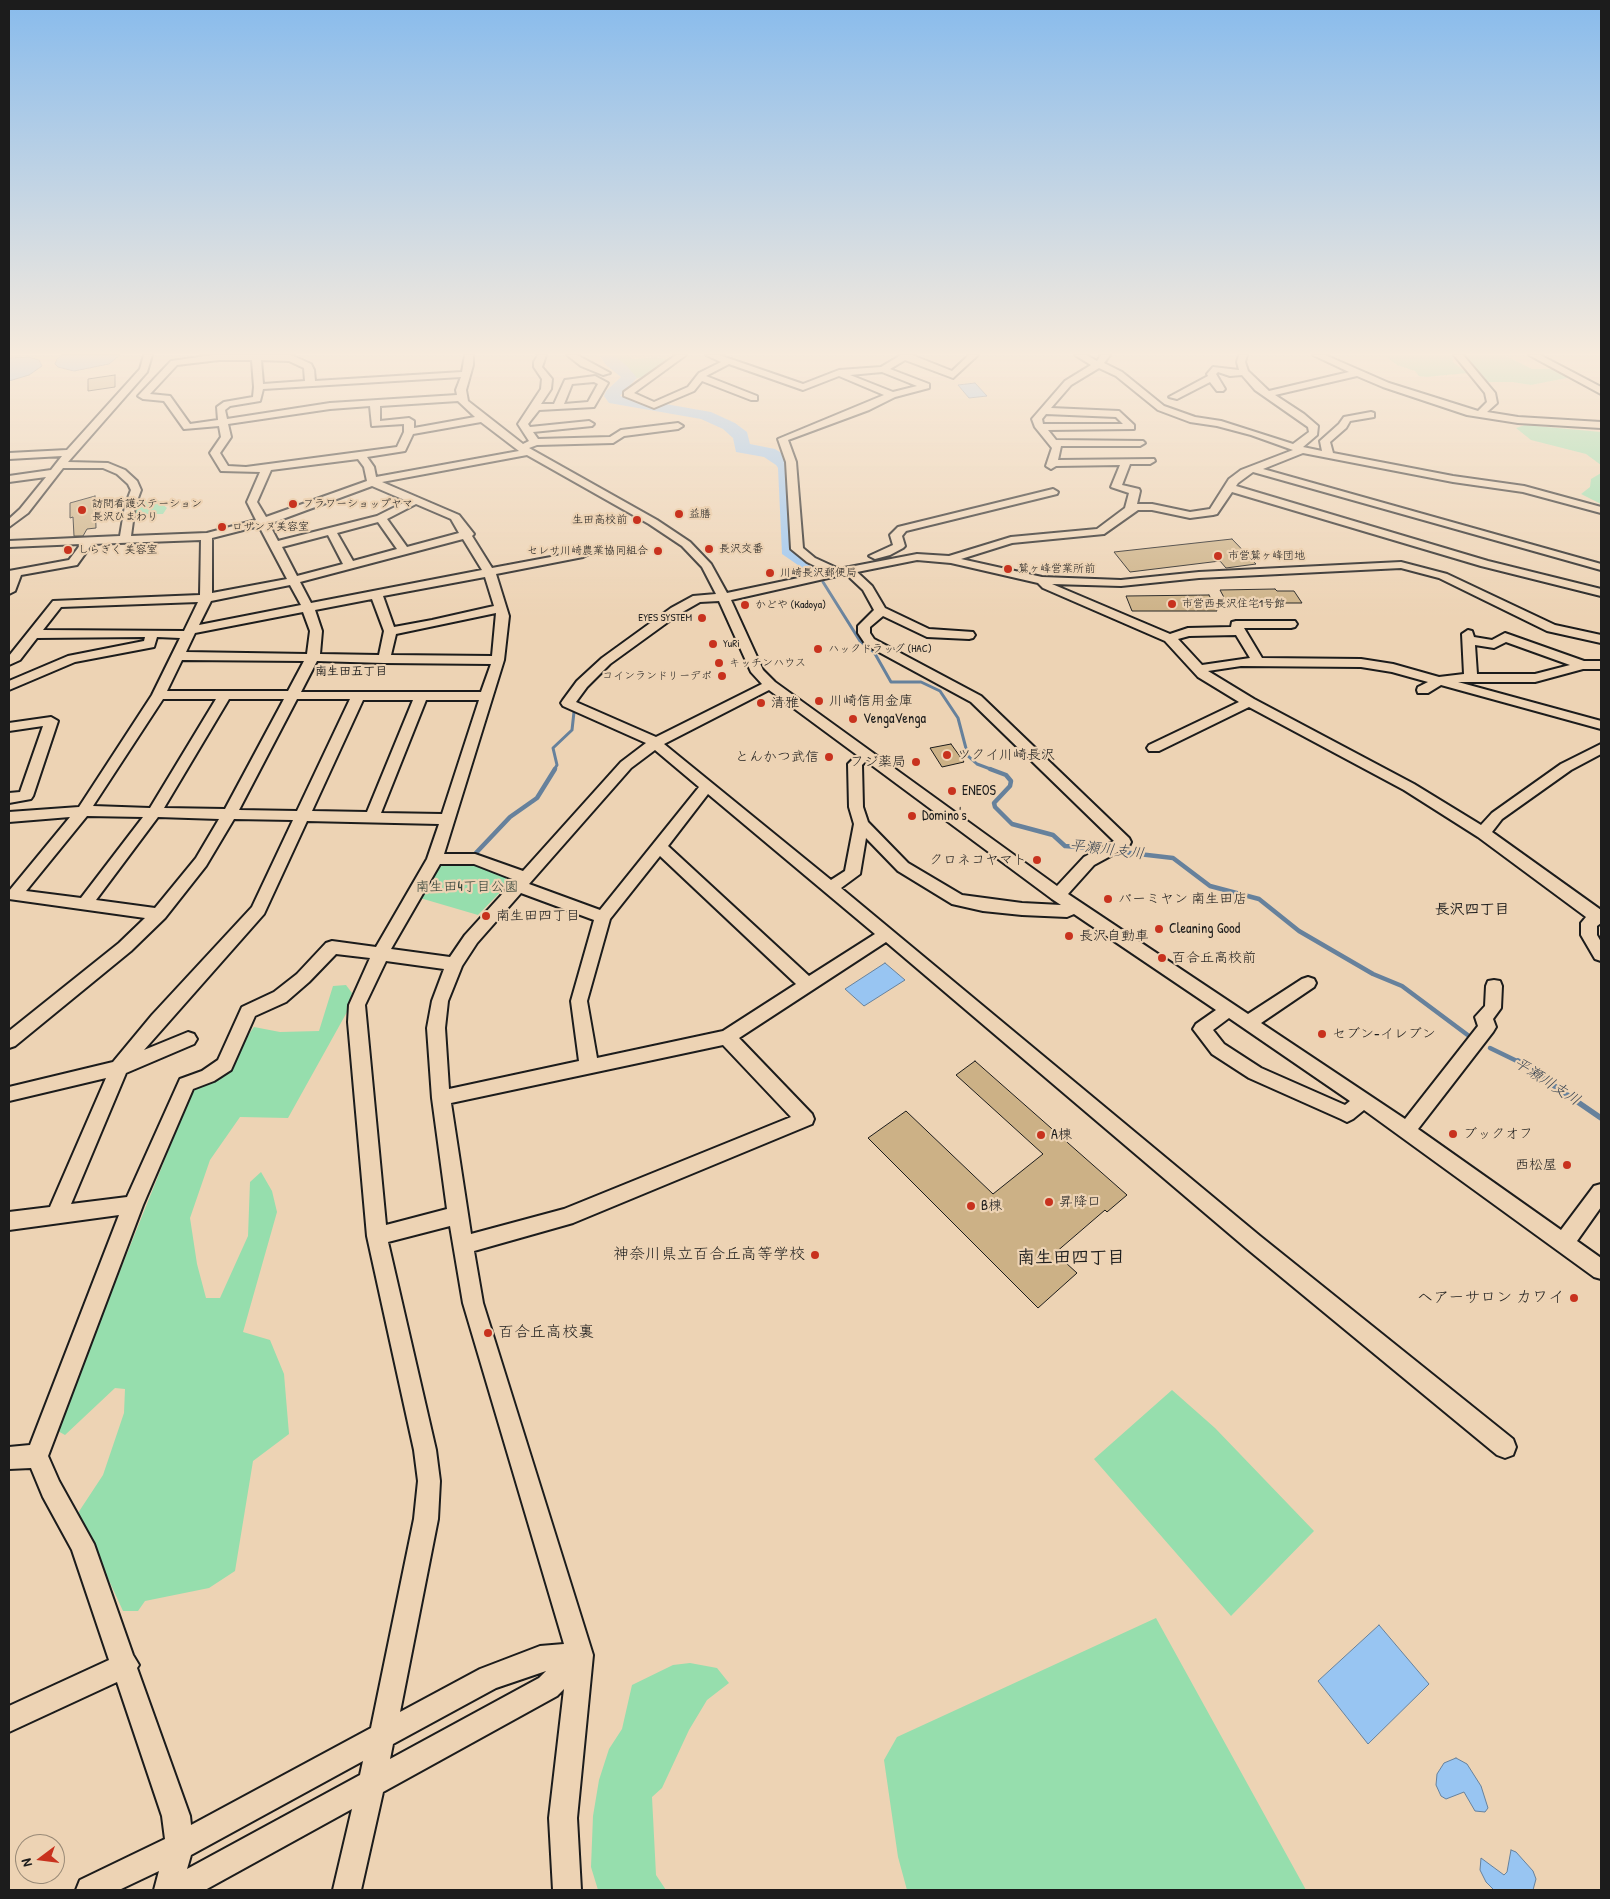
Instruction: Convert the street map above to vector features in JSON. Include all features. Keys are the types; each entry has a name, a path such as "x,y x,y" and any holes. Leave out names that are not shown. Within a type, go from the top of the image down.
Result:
{"street":[{"path":"9,524 24,511 78,444"},
{"path":"221,444 215,453 223,468 238,470 267,468 401,449 404,444"},
{"path":"517,444 686,544 706,566 723,596 757,672 770,685 1058,895 1409,1131 1601,1270"},
{"path":"9,544 207,536 262,522 372,482 526,450 533,444"},
{"path":"785,444 791,462 797,549 811,560 842,571 868,588 880,610 927,634 969,635"},
{"path":"1054,444 1056,448 1052,464 1150,461"},
{"path":"1284,444 1299,449 1453,479 1524,490 1601,510"},
{"path":"951,560 957,556 1011,540 1100,532 1130,509 1148,506 1190,514 1211,513 1233,481 1253,469 1298,452 1299,444"},
{"path":"1326,444 1328,454"},
{"path":"9,456 70,453"},
{"path":"360,454 370,467 372,482"},
{"path":"1126,462 1116,487 1135,491 1130,509"},
{"path":"9,478 57,469 104,465 121,472 133,483 136,490 130,506 125,540"},
{"path":"9,1041 64,995 106,965 158,914 201,862 229,815 313,657 316,631 308,608 292,581 252,502 267,468"},
{"path":"1253,469 1601,568"},
{"path":"347,1890 383,1737 426,1519 429,1481 425,1450 377,1236 357,1022 358,1006 381,953 435,859 498,660 503,616 489,572 468,534 455,517 372,482"},
{"path":"1230,488 1476,561 1601,592"},
{"path":"842,571 856,561 895,549 899,546 896,535 902,529 1053,492"},
{"path":"274,546 381,518 415,501"},
{"path":"381,518 404,551"},
{"path":"331,531 350,566"},
{"path":"9,661 16,657 57,604 206,598 292,581 468,534"},
{"path":"158,914 14,895 83,811 159,695 191,633 206,598 207,536"},
{"path":"9,591 12,573 73,563 89,541"},
{"path":"1509,543 1531,562 1545,578"},
{"path":"33,634 191,633 376,594 583,554"},
{"path":"1505,1447 1254,1242 708,785 655,743 568,703 582,684 606,661 675,612 697,599 723,596 910,558 929,557 951,560 1042,580 1134,583 1199,575 1367,564 1401,565 1443,576 1551,628 1601,639"},
{"path":"1042,580 1047,586 1169,638 1177,644 1203,674 1249,702 1410,786 1483,833 1599,916 1589,923 1589,935 1601,955"},
{"path":"376,594 390,631 384,659"},
{"path":"390,631 432,624 501,608"},
{"path":"880,610 876,617 864,626 864,633 870,642 976,700 1124,842 1089,862 1058,895"},
{"path":"1258,662 1236,625 1291,624"},
{"path":"1169,638 1188,632 1239,631"},
{"path":"9,686 72,659 150,644 151,633"},
{"path":"1471,678 1468,637 1494,644 1505,636 1583,665"},
{"path":"179,656 498,660"},
{"path":"1200,669 1258,662 1361,663 1393,668 1440,680 1601,725"},
{"path":"1423,690 1440,680 1449,678 1535,678 1583,665 1601,665"},
{"path":"567,1890 563,1818 580,1655 473,1303 441,1098 436,1028 440,1001 454,964 471,939 626,765 655,743 770,685"},
{"path":"159,695 487,696"},
{"path":"84,905 154,813 224,695"},
{"path":"57,1214 119,1068 158,1020 258,910 359,695"},
{"path":"372,818 421,696"},
{"path":"1154,748 1249,702"},
{"path":"9,727 51,722 26,796 9,798"},
{"path":"1483,833 1497,816 1566,767 1601,748"},
{"path":"830,887 852,874 861,824 856,807 855,764 859,759 868,755"},
{"path":"589,1066 578,1001 604,917 708,785"},
{"path":"9,817 83,811 447,819"},
{"path":"861,824 903,867 958,900 1022,909 1067,911 1076,907"},
{"path":"660,847 807,984"},
{"path":"435,859 475,859 521,882 604,917"},
{"path":"441,1098 727,1037 887,934"},
{"path":"168,1890 179,1846 176,1816 126,1665 82,1544 51,1489 37,1456 133,1204 186,1084 208,1076 225,1065 248,1012 280,997 303,978 332,947 454,964"},
{"path":"1250,1023 1308,983"},
{"path":"1409,1131 1409,1127 1487,1027 1484,1017 1493,1008 1494,986"},
{"path":"1229,1009 1202,1029 1218,1049 1255,1073 1347,1114 1364,1100"},
{"path":"463,1245 566,1217 805,1119 727,1037"},
{"path":"9,1094 119,1068 188,1039"},
{"path":"1567,1245 1565,1241 1601,1192"},
{"path":"9,1222 133,1204"},
{"path":"377,1236 458,1215"},
{"path":"9,1458 37,1456"},
{"path":"90,1890 179,1846 383,1737 488,1678 540,1659 580,1655"},
{"path":"177,1890 371,1786 548,1687 580,1655"},
{"path":"9,1719 126,1665"}],"green space":[{"path":"1545,444 1601,444 1601,465 1586,454"},
{"path":"1601,473 1601,504 1581,494 1590,487 1591,479"},
{"path":"158,500 167,508 163,514 133,514 136,502"},
{"name":"南生田4丁目公園","path":"449,862 472,863 511,877 511,881 478,915 420,898 435,868"},
{"path":"346,985 352,993 347,1012 288,1118 240,1117 210,1160 190,1218 197,1264 206,1298 220,1298 248,1236 250,1182 261,1172 272,1191 277,1212 243,1332 270,1340 284,1374 289,1434 253,1461 235,1571 209,1588 145,1601 138,1611 123,1611 78,1513 103,1475 124,1413 125,1389 115,1388 65,1435 56,1430 194,1087 227,1065 254,1027 280,1032 319,1031 333,986"},
{"path":"1172,1390 1215,1428 1314,1531 1231,1616 1094,1459"},
{"path":"1156,1618 1306,1890 907,1890 898,1857 884,1760 897,1737"},
{"path":"690,1663 717,1668 729,1683 707,1700 689,1730 662,1788 652,1797 656,1875 666,1890 598,1890 591,1867 593,1816 599,1780 609,1749 622,1729 632,1685 673,1665"}],"water":[{"path":"885,963 905,980 864,1006 845,989"},
{"path":"1379,1625 1429,1684 1368,1744 1318,1681"},
{"path":"1456,1758 1467,1764 1481,1786 1488,1808 1485,1812 1475,1811 1464,1792 1446,1799 1441,1796 1436,1785 1437,1774 1444,1763"},
{"path":"1511,1850 1516,1852 1533,1871 1536,1879 1533,1890 1494,1890 1486,1882 1480,1870 1481,1858 1504,1875 1507,1872"}],"building":[{"name":"訪問看護ステーション 長沢ひまわり","path":"95,496 96,528 87,529 83,536 74,536 73,517 70,518 70,503"},
{"name":"市営鷲ヶ峰団地","path":"1232,539 1256,564 1226,568 1220,561 1130,572 1114,552"},
{"path":"1275,589 1277,591 1294,591 1302,603 1227,603 1220,590"},
{"name":"市営西長沢住宅1号館","path":"1209,595 1217,611 1132,611 1126,596"},
{"name":"ツクイ川崎長沢","path":"951,744 964,762 942,767 930,748"},
{"path":"975,1061 1127,1195 1107,1212 1105,1210 1055,1253 1077,1273 1038,1308 868,1138 906,1111 993,1194 1043,1154 956,1075"}],"waterway":[{"name":"平瀬川支川","path":"742,444 742,448 769,453 782,461 787,467 790,549 792,554 815,568"},
{"name":"平瀬川支川","path":"815,568 819,574"},
{"name":"平瀬川支川","path":"823,582 860,641 874,652 891,682 921,682 940,691 958,718 968,756 977,764 993,770"},
{"path":"554,770 557,765 553,748 572,730 574,712"},
{"path":"474,855 510,817 537,798 555,769"},
{"name":"平瀬川支川","path":"990,769 1006,775 1011,781 1010,786 994,803 995,807 1012,824 1053,835 1065,846 1106,849"},
{"name":"平瀬川支川","path":"1113,851 1173,858 1210,886 1259,899 1299,931 1373,974 1402,986 1473,1039"},
{"name":"平瀬川支川","path":"1490,1048 1521,1063"},
{"name":"平瀬川支川","path":"1521,1063 1601,1118"}],"place":[{"name":"フラワーショップヤマ","path":"293,504"},
{"name":"訪問看護ステーション 長沢ひまわり","path":"82,510"},
{"name":"益膳","path":"679,514"},
{"name":"生田高校前","path":"637,520"},
{"name":"ロザンヌ美容室","path":"222,527"},
{"name":"長沢交番","path":"709,549"},
{"name":"しらぎく 美容室","path":"68,550"},
{"name":"セレサ川崎農業協同組合","path":"658,551"},
{"name":"市営鷲ヶ峰団地","path":"1218,556"},
{"name":"鷲ヶ峰営業所前","path":"1008,569"},
{"name":"川崎長沢郵便局","path":"770,573"},
{"name":"市営西長沢住宅1号館","path":"1172,604"},
{"name":"かどや (Kadoya)","path":"745,605"},
{"name":"EYES SYSTEM","path":"702,618"},
{"name":"YuRi","path":"713,644"},
{"name":"ハックドラッグ (HAC)","path":"818,649"},
{"name":"キッチンハウス","path":"719,663"},
{"name":"コインランドリーデポ","path":"722,676"},
{"name":"川崎信用金庫","path":"819,701"},
{"name":"清雅","path":"761,703"},
{"name":"VengaVenga","path":"853,719"},
{"name":"ツクイ川崎長沢","path":"947,755"},
{"name":"とんかつ武信","path":"829,757"},
{"name":"フジ薬局","path":"916,762"},
{"name":"ENEOS","path":"952,791"},
{"name":"Domino's","path":"912,816"},
{"name":"クロネコヤマト","path":"1037,860"},
{"name":"バーミヤン 南生田店","path":"1108,899"},
{"name":"南生田四丁目","path":"486,916"},
{"name":"Cleaning Good","path":"1159,929"},
{"name":"長沢自動車","path":"1069,936"},
{"name":"百合丘高校前","path":"1162,958"},
{"name":"セブン-イレブン","path":"1322,1034"},
{"name":"ブックオフ","path":"1453,1134"},
{"name":"A棟","path":"1041,1135"},
{"name":"西松屋","path":"1567,1165"},
{"name":"昇降口","path":"1049,1202"},
{"name":"B棟","path":"971,1206"},
{"name":"神奈川県立百合丘高等学校","path":"815,1255"},
{"name":"ヘアーサロン カワイ","path":"1574,1298"},
{"name":"百合丘高校裏","path":"488,1333"}],"district":[{"name":"南生田五丁目","path":"351,672"},
{"name":"長沢四丁目","path":"1472,910"},
{"name":"南生田四丁目","path":"1071,1258"}]}
